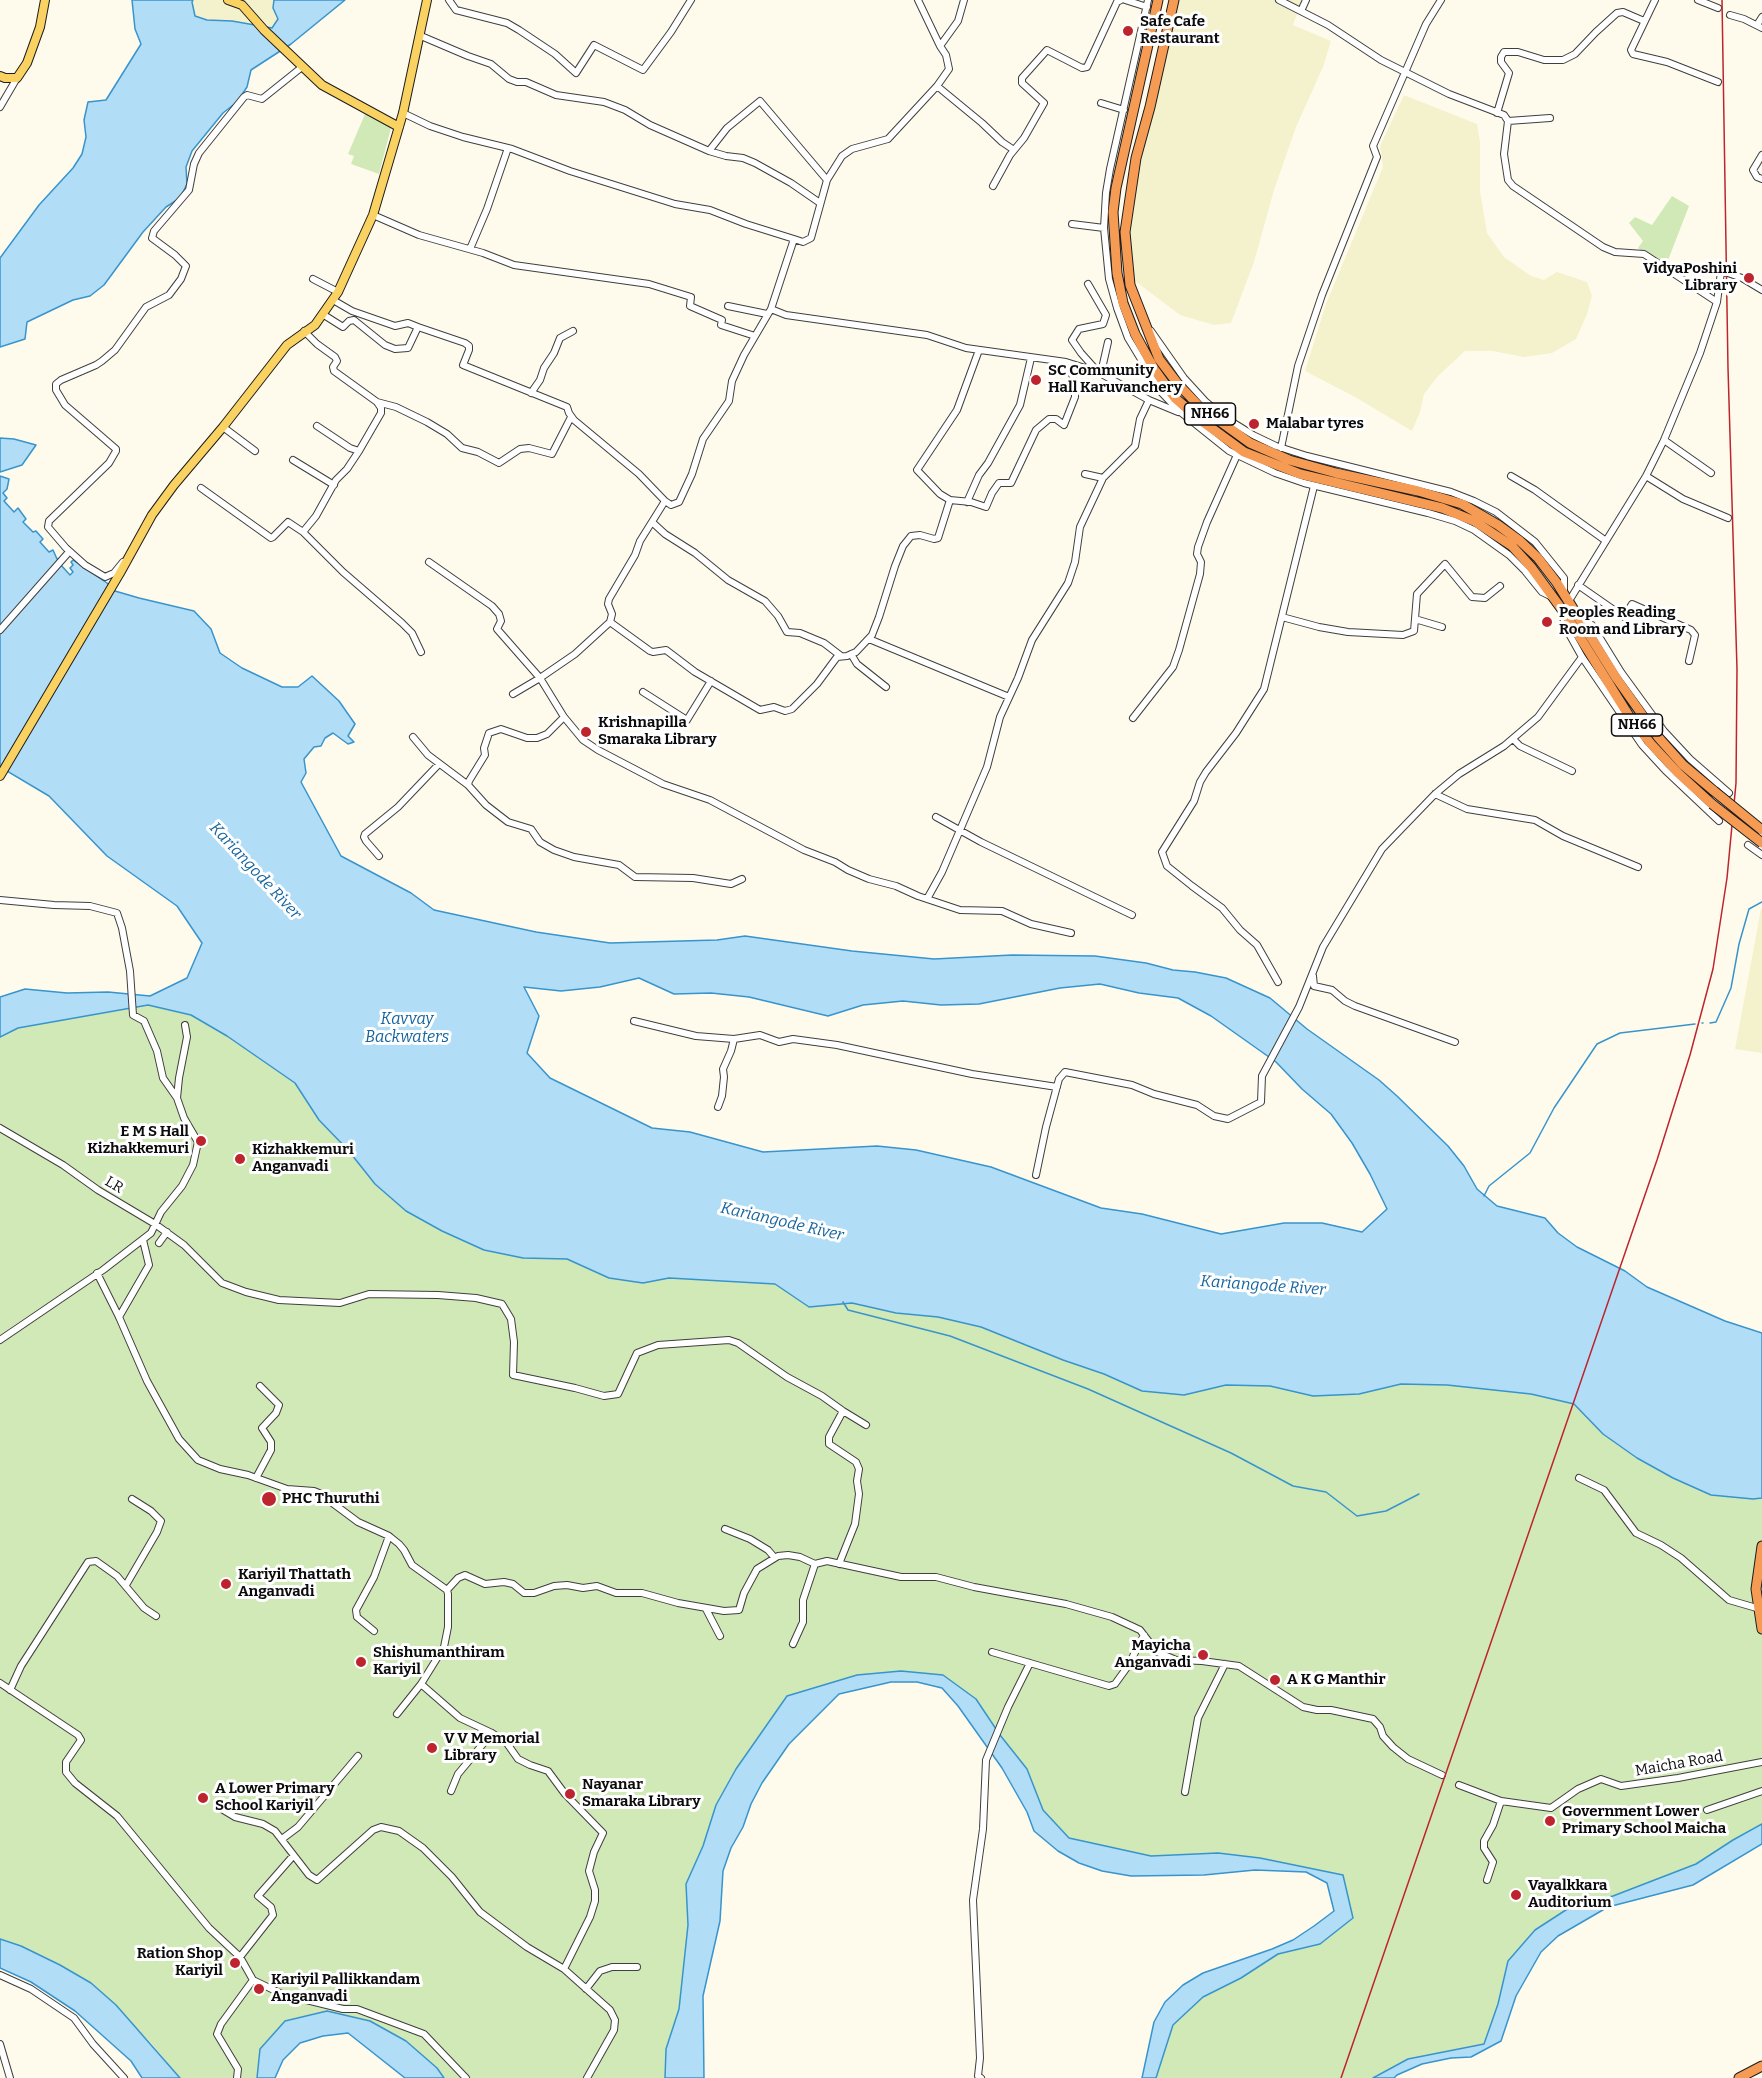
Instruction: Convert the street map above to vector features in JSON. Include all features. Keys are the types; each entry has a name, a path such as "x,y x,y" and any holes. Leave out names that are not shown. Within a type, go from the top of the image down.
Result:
{"highway":[{"name":"NH66","path":"1158,0 1116,188 1113,212 1117,273 1123,303 1135,334 1154,369 1183,405 1244,452 1300,474 1442,508 1474,521 1512,546 1555,599 1629,716 1652,744 1678,773 1712,804 1762,843"},
{"name":"NH66","path":"1174,0 1136,158 1125,232 1130,285 1159,359 1199,406 1250,443 1289,460 1462,504 1520,541 1538,558 1566,597 1617,679 1658,737 1683,765 1762,830"},
{"name":"NH66","path":"1566,615 1585,626"},
{"path":"1762,1546 1755,1589 1762,1629"},
{"path":"1738,2078 1762,2066"}],"main road":[{"path":"0,76 17,78 27,63 40,27 45,0"},
{"path":"228,0 242,5 264,30 322,85 399,127"},
{"path":"0,776 163,499 223,427 286,345 313,326 324,315 336,296 373,214 403,113 427,0"}],"street":[{"path":"449,0 456,10 507,23 555,54 576,73 594,45 643,70 692,0"},
{"path":"403,113 441,130 508,148 570,171 675,204 710,210 803,242 811,238 828,180 842,156 852,149 888,139 937,86 949,69 946,55 918,0"},
{"path":"940,46 958,21 964,0"},
{"path":"993,186 1044,103 1022,83 1022,78 1047,50 1082,68 1087,67 1117,2 1123,0 1148,4 1110,169 1104,228 1109,279 1117,308 1128,338 1160,391 1182,413 1237,455 1275,473 1314,486 1428,513 1455,521 1474,530 1509,555 1542,592 1555,599"},
{"path":"1280,0 1328,25 1381,60 1449,94 1504,115 1508,121 1504,154 1508,180 1513,186 1603,247 1615,252 1644,254 1717,302"},
{"path":"1301,11 1306,0"},
{"path":"1281,448 1298,366 1322,295 1377,157 1373,146 1425,24 1441,0"},
{"path":"1655,0 1631,50 1633,54 1667,62 1718,82"},
{"path":"1698,0 1718,8"},
{"path":"1497,113 1509,73 1501,63 1504,52 1518,52 1544,60 1563,60 1575,54 1617,13 1623,12 1644,21"},
{"path":"1730,15 1760,27 1762,16"},
{"path":"421,36 491,64 509,79 526,82 556,95 604,102 709,151 743,158 755,163 791,183 820,203"},
{"path":"131,553 126,556 114,573 105,577 85,565 48,527 49,521 109,463 116,452 116,449 65,405 56,390 56,384 102,361 115,350 146,307 169,295 181,279 186,266 176,255 152,238 154,231 189,189 194,164 199,153 247,94 262,99 302,67"},
{"path":"0,107 17,78"},
{"path":"937,86 1014,150"},
{"path":"709,151 727,128 760,101 828,180"},
{"path":"1101,103 1124,110"},
{"path":"1508,121 1550,118"},
{"path":"470,249 487,209 508,148"},
{"path":"1762,155 1753,170 1757,177 1762,179"},
{"path":"373,214 419,235 523,267 649,284 691,297 690,306 722,320 721,325 755,336"},
{"path":"1072,224 1104,228"},
{"path":"313,279 352,311 395,326 408,322 469,346 463,365 564,405 571,417 639,474 671,505 679,502 692,474 703,439 729,401 732,381 769,311 794,239"},
{"path":"1566,597 1578,585 1606,541 1646,476 1664,440 1700,353 1717,302 1720,272 1742,278 1762,290"},
{"path":"1088,284 1106,315 1103,324 1079,329 1072,340 1099,372"},
{"path":"728,306 927,335 979,350 1066,362 1099,372 1149,400 1182,413"},
{"path":"324,315 343,327 349,321 354,320 385,345 395,349 408,348 418,327"},
{"path":"1144,324 1184,378 1204,401 1224,417 1253,435 1281,448 1451,492 1496,512 1535,542 1564,578 1566,597"},
{"path":"303,532 359,451 381,413 377,402 334,371 333,367 337,361 335,357 304,331"},
{"path":"531,393 560,338 573,331"},
{"path":"1099,372 1108,342"},
{"path":"979,350 957,410 917,470 940,494 950,500 986,507 999,483 1011,483 1036,430 1048,419 1056,419 1064,425 1075,397 1072,374 1075,365"},
{"path":"967,502 979,475 1020,405 1031,358"},
{"path":"927,899 942,872 987,768 1000,717 1032,640 1068,583 1075,562 1080,527 1103,478 1135,446 1140,419 1149,400"},
{"path":"377,402 396,406 447,434 462,448 478,452 499,463 520,449 529,448 552,454 571,417"},
{"path":"317,426 350,448 359,451"},
{"path":"223,427 255,452"},
{"path":"1664,440 1711,473"},
{"path":"1133,718 1173,667 1200,574 1201,562 1197,554 1198,547 1237,455"},
{"path":"293,460 334,485"},
{"path":"1085,474 1103,478"},
{"path":"1511,476 1535,490 1606,541"},
{"path":"1646,476 1683,499 1728,518"},
{"path":"1278,982 1257,945 1240,930 1222,908 1167,866 1162,852 1194,801 1206,772 1236,732 1263,689 1314,486"},
{"path":"201,488 271,538 288,522 303,532 343,572 412,633 421,652"},
{"path":"610,622 650,651 666,650 711,681 760,710 774,707 785,711 792,709 817,684 837,657 856,652 869,639 879,617 903,546 911,536 920,535 934,539 938,537 950,500"},
{"path":"513,694 575,654 610,622 612,614 608,604 609,599 665,501"},
{"path":"652,522 728,580 765,601 778,616 787,632 800,633 824,643 841,657"},
{"path":"0,630 68,553"},
{"path":"429,562 492,606 499,614 501,621 497,629 540,678 564,717 587,744 648,777 710,800 804,850 869,879 896,886 960,910 1002,911 1031,924 1071,933"},
{"path":"1282,617 1347,632 1403,635 1414,631 1417,594 1445,564 1472,597 1485,598 1500,586"},
{"path":"1578,585 1624,617 1632,604 1691,630 1695,636 1689,661"},
{"path":"1566,615 1563,623 1582,657 1642,745 1719,821"},
{"path":"1415,619 1442,627"},
{"path":"1585,626 1592,625 1664,731 1690,759 1730,793"},
{"path":"869,639 1009,697"},
{"path":"851,654 857,664 886,687"},
{"path":"1036,1174 1059,1079 1065,1072 1080,1073 1132,1085 1154,1095 1197,1105 1214,1116 1228,1119 1261,1102 1262,1076 1299,1007 1323,947 1382,849 1435,794 1459,774 1504,746 1538,717 1582,657"},
{"path":"643,692 687,720 711,681"},
{"path":"468,785 483,760 489,733 501,729 527,738 537,738 547,734 564,717"},
{"path":"413,738 428,755 468,785 498,815 508,822 531,829 540,842 564,855 619,866 635,877 693,878 731,884 742,879"},
{"path":"1513,739 1520,746 1572,771"},
{"path":"379,856 366,841 365,834 398,807 439,764"},
{"path":"1435,794 1467,809 1535,820 1563,836 1638,867"},
{"path":"936,817 981,842 1132,915"},
{"path":"1748,845 1762,855"},
{"path":"0,900 90,906 117,913 122,927 130,971 133,1015 144,1021 157,1051 162,1077 177,1098 184,1118 198,1142 193,1165 182,1186 161,1212 151,1233 97,1274 0,1340"},
{"path":"1312,976 1314,986 1332,990 1355,1006 1455,1042"},
{"path":"634,1021 696,1036 734,1039 760,1035 779,1042 794,1040 837,1045 972,1074 1057,1087"},
{"path":"177,1098 187,1037 185,1025"},
{"path":"718,1107 722,1096 723,1069 734,1039"},
{"name":"LR","path":"0,1128 155,1224 184,1245 222,1283 279,1300 340,1302 369,1294 438,1295 476,1298 502,1304 512,1319 513,1375 603,1396 618,1394 637,1353 658,1345 729,1340 738,1343 787,1377 822,1396 843,1411"},
{"path":"159,1243 166,1232"},
{"path":"119,1317 149,1265 142,1240"},
{"path":"97,1274 119,1317 147,1382 179,1439 198,1460 287,1489 319,1493 358,1522 389,1536 404,1550 414,1567 447,1590"},
{"path":"256,1478 271,1450 271,1442 262,1428 276,1413 279,1405 260,1386"},
{"path":"839,1564 855,1524 859,1494 857,1481 859,1469 856,1462 829,1444 829,1437 843,1411 866,1425"},
{"path":"1579,1478 1604,1490 1636,1533 1681,1558 1729,1600 1760,1609"},
{"path":"126,1585 161,1521 132,1498"},
{"path":"725,1529 750,1539 768,1550 774,1557"},
{"path":"374,1631 357,1617 356,1610 374,1577 389,1536"},
{"path":"397,1714 421,1684 444,1647 448,1617 447,1590 458,1578 465,1575 486,1584 504,1582 513,1584 524,1593 534,1593 554,1586 567,1585 583,1588 597,1586 616,1593 642,1593 706,1610 739,1610 744,1593 757,1569 774,1557 788,1555 800,1557 815,1564 824,1561 901,1577 936,1577 974,1587 1066,1604 1112,1617 1140,1630 1160,1654 1176,1660 1202,1660 1239,1666 1303,1707 1373,1719 1393,1747 1408,1759 1442,1775"},
{"path":"10,1690 21,1666 88,1562 96,1561 117,1576 144,1608 156,1616"},
{"path":"793,1644 803,1622 803,1600 815,1564"},
{"path":"706,1610 720,1636"},
{"path":"992,1652 1109,1686 1115,1684 1128,1666 1144,1635"},
{"path":"979,2077 973,1900 983,1829 986,1760 1008,1707 1030,1663"},
{"path":"1185,1792 1198,1718 1224,1664"},
{"path":"0,1683 78,1735 81,1740 66,1762 66,1772 75,1783 117,1816 208,1928 240,1957 253,1980 282,1994 343,2009 357,2009 424,2034 466,2078"},
{"path":"421,1684 460,1718 506,1742 518,1759 548,1771 565,1794 603,1833 594,1852 589,1871 596,1890 595,1901 590,1917 564,1970"},
{"path":"451,1791 458,1774 492,1733"},
{"path":"282,1839 298,1827 358,1756"},
{"name":"Maicha Road","path":"1459,1785 1502,1801 1551,1808 1578,1789 1601,1779 1621,1786 1762,1762"},
{"path":"1707,1810 1762,1791"},
{"path":"1487,1880 1493,1862 1484,1848 1484,1841 1502,1801"},
{"path":"220,1808 235,1817 263,1824 275,1832 309,1875 317,1880 373,1830 381,1827 399,1831 423,1848 452,1877 480,1912 526,1947 564,1970 610,2010 616,2025 587,2078"},
{"path":"240,1957 273,1915 271,1907 258,1896 260,1892 293,1856"},
{"path":"586,1989 600,1971 612,1967 637,1967"},
{"path":"0,1975 31,1989 74,2018 93,2044 124,2078"},
{"path":"237,2078 238,2070 217,2034 220,2024 253,1980"},
{"path":"0,2044 10,2078"}],"shaded area":[{"path":"193,0 274,0 273,8 278,19 272,28 232,21 207,20 194,16"},
{"path":"1175,0 1302,0 1293,25 1331,41 1323,67 1296,127 1274,190 1254,262 1231,323 1214,325 1180,315 1123,272 1132,195"},
{"path":"1404,95 1477,124 1480,142 1480,191 1487,233 1504,257 1531,276 1544,280 1557,272 1587,282 1592,296 1576,339 1552,353 1524,357 1493,351 1465,351 1438,376 1424,394 1412,431 1305,371 1326,304 1383,167 1380,146"},
{"path":"1762,909 1762,1053 1735,1049"}],"green space":[{"path":"365,114 392,124 379,174 351,164 354,156 348,154"},
{"path":"1672,196 1689,206 1665,268 1638,248 1643,241 1629,223 1635,217 1652,225"},
{"path":"148,1005 191,1015 227,1036 295,1083 319,1120 348,1150 375,1184 406,1211 484,1250 523,1258 567,1259 609,1278 643,1283 669,1278 775,1284 809,1307 852,1303 896,1313 938,1317 981,1327 1104,1374 1184,1395 1226,1385 1270,1386 1313,1396 1359,1394 1401,1384 1447,1385 1531,1394 1574,1404 1603,1434 1753,1499 1762,1498 1762,1824 1696,1864 1613,1896 1572,1906 1498,2004 1484,2044 1408,2059 1373,2078 1156,2078 1173,2025 1203,1997 1241,1978 1278,1954 1320,1944 1353,1918 1343,1876 1260,1858 1218,1853 1151,1856 1069,1838 1043,1810 1027,1769 1000,1735 943,1675 901,1671 857,1675 787,1696 703,1846 686,1884 688,1925 679,2009 666,2049 665,2078 444,2078 437,2068 370,2021 260,2049 257,2078 180,2078 150,2042 91,1983 21,1946 0,1939 0,1037 18,1028"}],"water":[{"path":"132,0 193,0 195,16 207,20 232,21 272,28 278,19 273,8 274,0 345,0 291,44 251,70 247,87 237,102 223,113 192,151 186,167 187,184 180,198 166,207 143,232 104,285 90,296 73,300 27,322 25,339 0,347 0,258 39,205 73,168 82,154 86,137 84,120 88,102 106,100 141,44 135,29"},
{"path":"0,438 36,445 22,465 0,472"},
{"name":"Kavvay Backwaters","path":"0,476 9,479 7,489 3,493 7,498 4,501 14,512 18,508 26,519 23,522 43,539 40,542 49,552 53,550 57,559 61,558 60,564 70,575 73,572 70,568 73,560 115,591 194,611 211,629 220,653 242,668 282,687 298,687 312,676 339,701 355,724 348,736 354,742 348,744 333,733 325,738 321,746 314,747 304,759 306,773 301,782 341,856 411,893 434,910 536,932 610,943 717,940 745,936 852,951 934,959 1012,955 1095,956 1226,978 1270,998 1307,1029 1379,1080 1397,1096 1448,1146 1464,1166 1477,1189 1497,1206 1545,1218 1558,1233 1577,1247 1625,1271 1647,1287 1725,1321 1762,1333 1762,1498 1711,1495 1673,1478 1637,1458 1603,1434 1574,1404 1531,1394 1447,1385 1401,1384 1359,1394 1313,1396 1270,1386 1226,1385 1184,1395 1142,1391 981,1327 938,1317 896,1313 852,1303 809,1307 775,1284 669,1278 643,1283 609,1278 567,1259 523,1258 484,1250 406,1211 375,1184 348,1150 319,1120 295,1083 227,1036 191,1015 148,1005 18,1028 0,1037 0,997 25,989 150,996 187,978 202,943 177,906 107,856 49,796 0,767","holes":["639,978 674,994 711,993 749,997 828,1016 863,1005 903,1001 941,1005 979,1004 1060,988 1100,984 1139,993 1178,998 1211,1016 1276,1062 1331,1114 1352,1143 1387,1209 1362,1232 1322,1223 1284,1223 1221,1234 1142,1214 1101,1208 991,1167 916,1150 877,1146 763,1152 690,1132 652,1128 550,1078 527,1053 539,1016 524,987 561,991 600,987"]},
{"path":"901,1671 943,1675 976,1699 1000,1735 1027,1769 1043,1810 1069,1838 1151,1856 1218,1853 1260,1858 1343,1875 1353,1918 1320,1944 1278,1954 1241,1978 1203,1997 1173,2025 1156,2078 1142,2078 1154,2022 1165,2002 1183,1985 1203,1973 1272,1949 1293,1940 1314,1926 1334,1911 1327,1883 1306,1872 1255,1870 1204,1875 1131,1876 1102,1871 1079,1863 1058,1851 1034,1831 1027,1812 1002,1768 958,1706 942,1688 917,1682 891,1682 839,1694 789,1744 762,1783 731,1848 723,1871 720,1921 703,1996 704,2078 665,2078 666,2049 679,2009 688,1925 686,1884 703,1846 716,1805 736,1769 787,1696 857,1675"},
{"path":"1762,1824 1762,1844 1693,1885 1608,1907 1558,1936 1541,1952 1516,1996 1501,2041 1471,2057 1451,2058 1422,2064 1394,2078 1373,2078 1408,2059 1484,2044 1498,2004 1508,1961 1535,1930 1572,1906 1613,1896 1696,1864"},
{"path":"0,1939 21,1946 91,1983 116,2005 180,2078 142,2078 131,2061 75,2011 31,1982 0,1968"},
{"path":"327,2011 370,2021 406,2041 437,2068 444,2078 405,2078 348,2033 323,2036 300,2043 283,2060 275,2078 257,2078 260,2049 285,2021"}],"waterway":[{"path":"1710,1023 1716,1022 1731,988 1739,944 1749,909 1762,902"},
{"path":"1484,1196 1489,1186 1530,1153 1554,1108 1597,1044 1620,1033 1695,1024"},
{"path":"843,1302 848,1310 950,1336 1088,1389 1231,1453 1293,1486 1326,1492 1357,1516 1386,1511 1419,1494"}],"railway":[{"path":"1341,2078 1657,1160 1690,1055 1713,969 1727,878 1736,783 1737,669 1728,368 1722,0"}],"place":[{"name":"Safe Cafe Restaurant","path":"1128,31"},
{"name":"VidyaPoshini Library","path":"1749,278"},
{"name":"SC Community Hall Karuvanchery","path":"1036,380"},
{"name":"Malabar tyres","path":"1254,424"},
{"name":"Peoples Reading Room and Library","path":"1547,622"},
{"name":"Krishnapilla Smaraka Library","path":"586,732"},
{"name":"E M S Hall Kizhakkemuri","path":"201,1141"},
{"name":"Kizhakkemuri Anganvadi","path":"240,1159"},
{"name":"PHC Thuruthi","path":"269,1499"},
{"name":"Kariyil Thattath Anganvadi","path":"226,1584"},
{"name":"Mayicha Anganvadi","path":"1203,1655"},
{"name":"Shishumanthiram Kariyil","path":"361,1662"},
{"name":"A K G Manthir","path":"1275,1680"},
{"name":"V V Memorial Library","path":"432,1748"},
{"name":"Nayanar Smaraka Library","path":"570,1794"},
{"name":"A Lower Primary School Kariyil","path":"203,1798"},
{"name":"Government Lower Primary School Maicha","path":"1550,1821"},
{"name":"Vayalkkara Auditorium","path":"1516,1895"},
{"name":"Ration Shop Kariyil","path":"235,1963"},
{"name":"Kariyil Pallikkandam Anganvadi","path":"259,1989"}],"water label":[{"name":"Kariangode River","path":"255,871"},
{"name":"Kariangode River","path":"782,1222"},
{"name":"Kariangode River","path":"1263,1286"}]}
